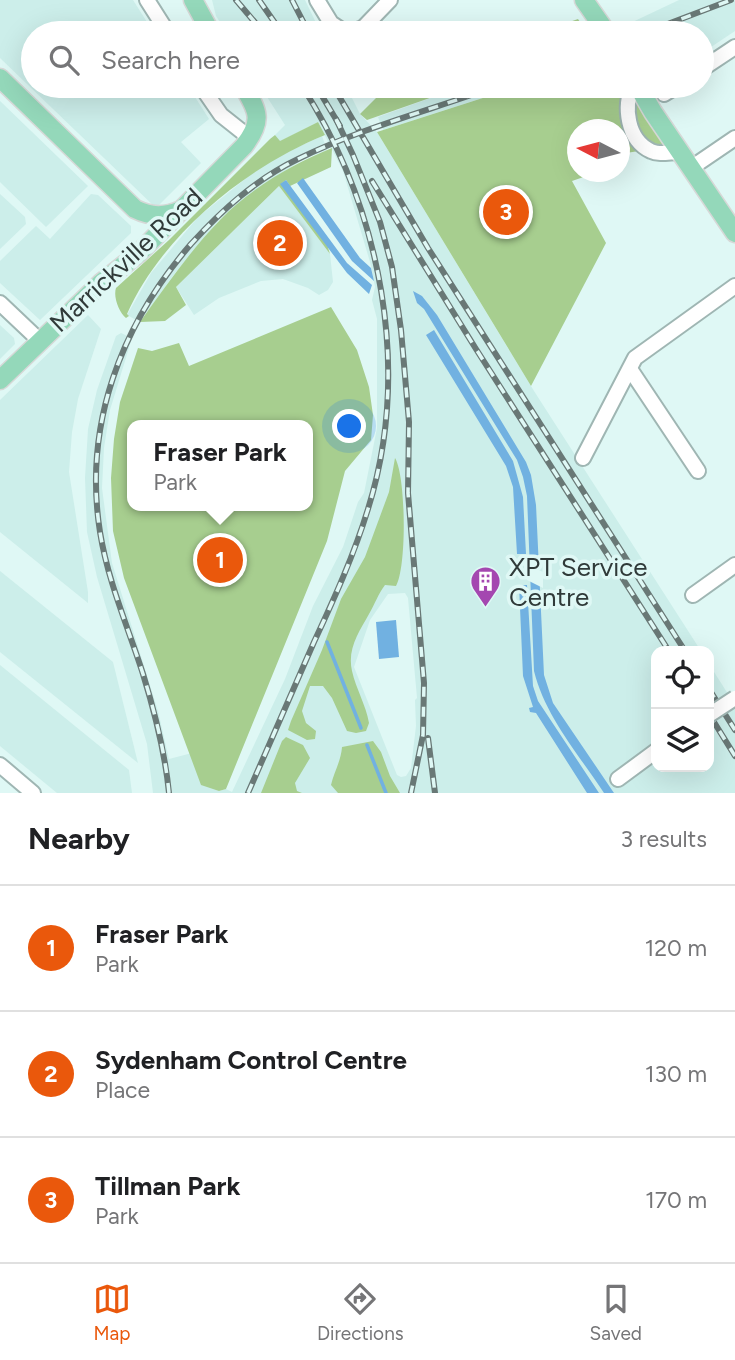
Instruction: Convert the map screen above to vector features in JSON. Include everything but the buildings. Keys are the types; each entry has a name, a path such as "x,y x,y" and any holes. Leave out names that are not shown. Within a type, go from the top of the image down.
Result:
{"main road":[{"path":"186,0 197,7"},
{"path":"584,0 599,21"},
{"path":"0,78 135,209 142,234 139,253"},
{"path":"250,98 258,120 257,128 250,138"},
{"path":"644,98 735,233"},
{"name":"Marrickville Road","path":"0,380 101,283 139,253 250,138"},
{"path":"135,209 162,216 181,210"}],"street":[{"path":"147,0 160,21"},
{"path":"317,0 330,21"},
{"path":"370,21 390,0"},
{"path":"714,61 735,47"},
{"path":"210,98 221,114 250,138"},
{"path":"628,98 629,121 641,143 650,151 679,152"},
{"path":"691,169 735,138"},
{"path":"583,458 635,358 735,286"},
{"path":"0,303 40,341"},
{"path":"630,369 698,471"},
{"path":"694,595 735,565"},
{"path":"714,712 735,698"},
{"path":"618,779 651,755"},
{"path":"0,765 33,793"}],"shaded area":[{"path":"0,0 133,0 146,21 21,21 21,78 0,58"},
{"path":"212,0 305,0 315,21 219,21"},
{"path":"679,0 735,0 735,31 714,45 714,21 635,21"},
{"path":"42,98 196,98 209,119 181,142 201,163 156,208"},
{"path":"268,98 352,98 360,114 377,132 534,391 698,646 651,646 651,772 714,772 714,672 735,705 735,793 153,793 147,744 97,577 87,532 85,478 88,429 97,390 116,336 121,333 132,338 110,410 104,448 102,488 112,563 158,711 169,759 192,753 219,791 226,789 232,792 285,679 313,606 343,547 358,502 364,493 377,428 377,319 372,300 375,287 343,171 318,122 279,142 275,135 285,125","holes":["405,593 408,598 417,698 416,726 411,768 406,776 401,777 397,775 354,667 370,620 388,594"]},
{"path":"431,98 483,98 383,130 378,117"},
{"path":"0,101 88,186 46,227 0,182"},
{"path":"322,136 327,150 304,159 261,186 220,219 176,272 140,322 127,315 151,273 198,217 260,167"},
{"path":"279,186 330,254 333,282 328,290 319,295 283,279 261,281 219,298 194,315 176,287"},
{"path":"0,194 25,217 26,224 0,249"},
{"path":"91,194 98,195 131,226 131,233 40,320 0,283 0,261 36,226 50,239"},
{"path":"88,315 101,329 78,399 69,472 88,603 0,532 0,400"},
{"path":"0,325 14,338 15,344 0,359"},
{"path":"0,571 113,662 138,763 0,652"},
{"path":"0,665 129,770 132,793 57,793 0,746"}],"green space":[{"path":"376,98 430,98 367,120 360,114"},
{"path":"483,98 634,98 665,147 630,152 630,119 567,119 567,182 573,182 606,243 531,386 377,132"},
{"path":"318,122 325,135 266,165 237,185 184,231 142,285 126,318 117,304 116,288 169,240 270,139 275,135 280,141"},
{"path":"332,148 331,167 290,186 286,180 281,184 327,244 330,254 279,186 176,287 186,305 165,321 140,322 188,257 232,209 272,178"},
{"path":"331,307 357,350 369,387 373,415 371,440 345,471 327,541 226,789 219,791 201,785 124,578 113,531 111,478 114,439 120,402 138,348 152,351 179,343 189,366"},
{"path":"395,458 399,468 403,501 400,576 396,586 385,585 380,592 358,634 351,655 354,678 369,723 366,731 347,731 332,698 323,686 310,686 302,711 306,723 316,731 315,739 307,740 288,730 341,599 365,557 389,492"},
{"path":"286,737 303,745 310,758 295,783 297,791 302,793 261,793 282,741"},
{"path":"373,741 400,793 338,793 331,785 342,747"}],"water":[{"path":"303,178 360,258 371,268 374,281 352,261 297,183"},
{"path":"286,180 347,263 372,285 369,294 347,273 280,184"},
{"path":"413,291 422,296 437,315 526,462 536,505 544,675 553,703 614,793 604,793 564,735 546,704 534,671 527,496 517,460 424,309 417,303"},
{"path":"434,330 513,461 523,497 526,554 517,554 513,487 506,466 426,335"},
{"path":"519,585 527,585 533,686 538,701 599,793 587,793 536,713 530,712 529,708 533,707 523,676"},
{"path":"396,620 399,657 379,659 376,622"}],"pier":[{"path":"526,564 543,572 543,588 527,580"}],"waterway":[{"path":"327,642 361,728"},
{"path":"367,745 386,793"}],"railway":[{"path":"236,0 254,21"},
{"path":"259,0 274,21"},
{"path":"292,0 303,21"},
{"path":"676,21 731,0"},
{"path":"248,793 356,543 368,509 381,455 387,401 387,346 381,291 369,237 352,184 309,98"},
{"path":"323,98 340,126"},
{"path":"340,98 428,248 682,646"},
{"path":"169,793 152,703 113,587 104,551 96,492 97,453 103,415 113,378 127,343 166,275 191,244 227,207 254,186 283,167 322,148 461,98"},
{"path":"336,119 380,222 392,267 401,330 409,422 408,493 424,683 423,735 411,793"},
{"path":"372,181 666,646"},
{"path":"714,697 735,730"},
{"path":"714,722 735,756"},
{"path":"428,738 435,793"}],"place":[{"name":"Tillman Park","path":"506,212"},
{"name":"Sydenham Control Centre","path":"280,243"},
{"name":"Fraser Park","path":"220,560"},
{"name":"XPT Service Centre","path":"486,609"}]}
